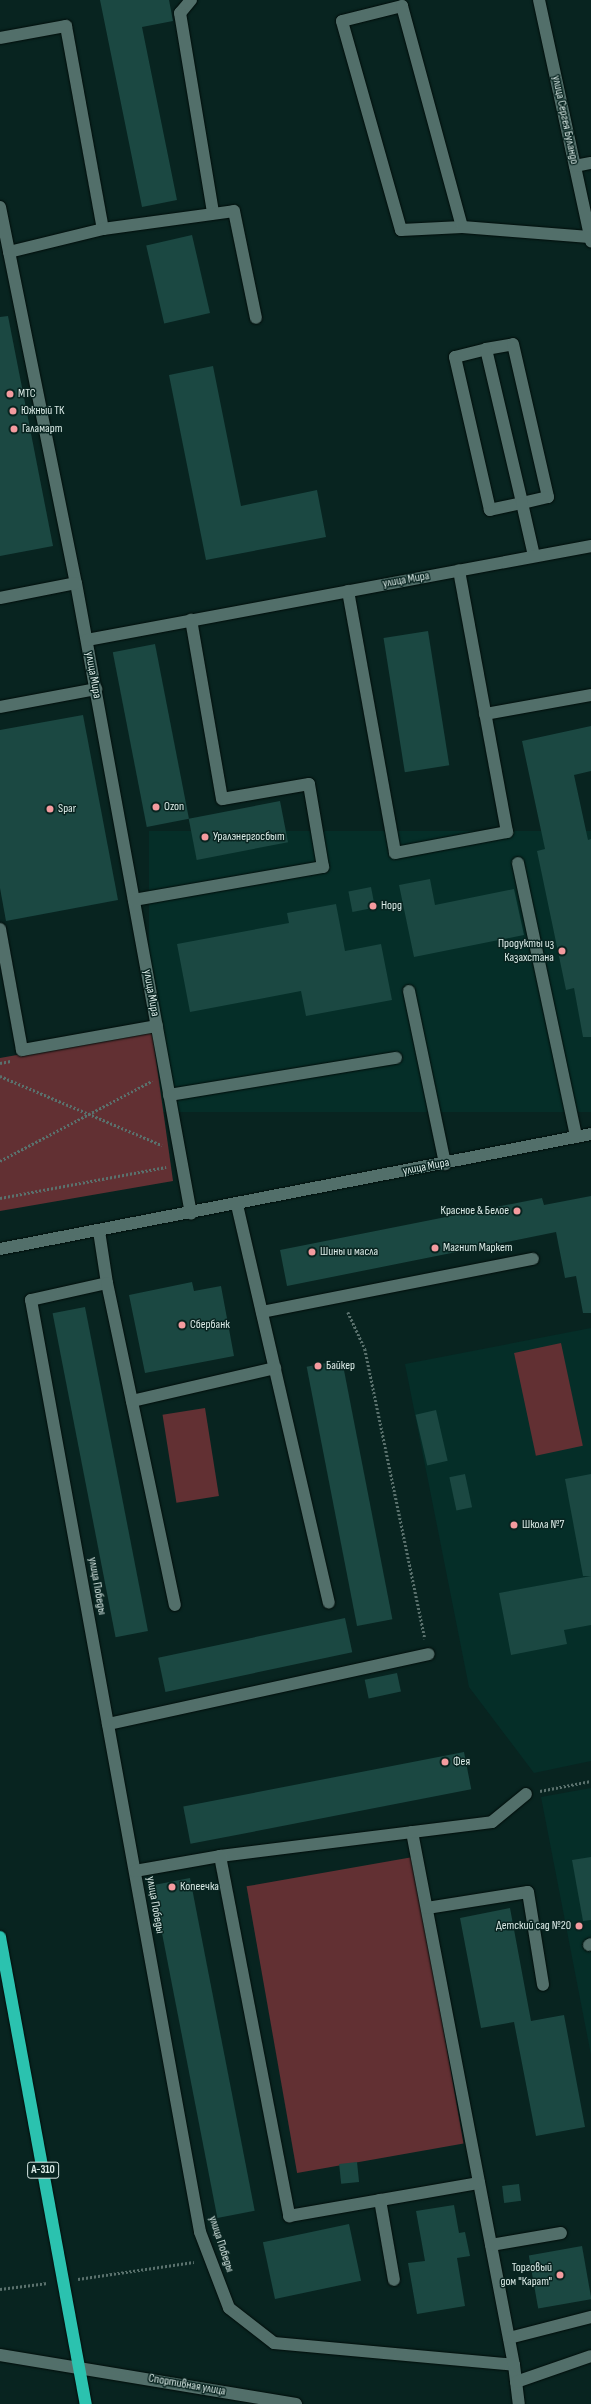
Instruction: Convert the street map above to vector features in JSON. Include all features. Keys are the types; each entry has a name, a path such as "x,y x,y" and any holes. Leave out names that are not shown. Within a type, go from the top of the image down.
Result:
{"highway":[{"name":"А-310","path":"0,1937 86,2404"}],"street":[{"path":"191,0 180,14 214,213"},
{"name":"улица Сергея Буландо","path":"539,0 591,239"},
{"path":"462,227 402,6 342,21 401,230 462,227 591,239"},
{"path":"0,38 66,26 103,229"},
{"path":"575,166 591,163"},
{"path":"0,207 87,640"},
{"path":"9,252 103,229 234,211 256,318"},
{"path":"513,344 548,497 490,510 455,357 486,349 513,344"},
{"path":"486,349 534,556"},
{"name":"улица Мира","path":"191,1214 87,640 591,546"},
{"path":"348,591 396,853 507,832 459,570"},
{"path":"0,598 76,584"},
{"path":"134,900 324,868 309,784 222,799 191,620"},
{"path":"0,708 96,689"},
{"path":"485,714 591,695"},
{"path":"518,863 576,1137"},
{"path":"0,929 22,1050 157,1026"},
{"path":"409,991 445,1164"},
{"path":"170,1095 396,1058"},
{"name":"улица Мира","path":"0,1249 191,1214 591,1134"},
{"path":"237,1205 329,1603"},
{"path":"99,1231 107,1283 175,1605"},
{"path":"262,1312 533,1259"},
{"name":"улица Победы","path":"107,1283 31,1300 200,2232 210,2260 229,2308 274,2343 514,2365"},
{"path":"132,1401 275,1368"},
{"path":"108,1724 428,1654"},
{"path":"135,1871 220,1856 492,1822 526,1794"},
{"path":"412,1832 509,2338 519,2404"},
{"path":"220,1856 289,2216 479,2183"},
{"path":"427,1908 528,1892 543,1985"},
{"path":"380,2200 394,2280"},
{"path":"491,2245 561,2233"},
{"path":"509,2338 591,2317"},
{"name":"Спортивная улица","path":"0,2355 79,2366 296,2404"},
{"path":"516,2382 591,2356"}],"path":[{"path":"0,1063 16,1060"},
{"path":"0,1076 166,1147 165,1139"},
{"path":"0,1161 156,1078 157,1086"},
{"path":"0,1198 170,1167 169,1160"},
{"path":"341,1296 365,1350 428,1654"},
{"path":"526,1794 591,1781"},
{"path":"0,2289 210,2260"}],"shaded area":[{"path":"149,831 591,831 591,1112 149,1112"},
{"path":"152,1031 173,1181 0,1211 0,1058"},
{"name":"Школа №7","path":"591,1328 591,1761 534,1773 469,1687 405,1364"},
{"path":"561,1343 583,1446 536,1456 514,1353"},
{"path":"205,1408 219,1496 176,1503 163,1415"},
{"name":"Детский сад №20","path":"591,1788 591,2055 541,1797"},
{"path":"413,1857 464,2144 297,2173 247,1886"}],"building":[{"path":"100,0 169,0 173,21 142,27 177,200 142,207"},
{"path":"192,235 210,313 164,324 146,246"},
{"name":"Южный ТК","path":"8,316 53,546 0,556 0,317"},
{"path":"213,366 241,506 317,490 326,537 206,560 169,375"},
{"path":"428,631 449,765 405,772 384,638"},
{"path":"155,644 189,819 147,827 113,652"},
{"name":"Spar","path":"83,715 118,900 6,921 0,888 0,730"},
{"path":"591,726 591,771 574,775 588,840 591,839 591,1037 583,1037 574,988 566,990 537,851 545,849 522,741"},
{"path":"280,801 288,842 197,860 189,819"},
{"path":"430,879 435,905 514,889 524,935 414,957 399,885"},
{"path":"371,887 375,908 352,912 348,891"},
{"path":"336,904 345,951 381,944 392,1000 306,1016 301,991 190,1012 177,944 289,923 287,913"},
{"path":"591,1196 591,1313 583,1313 576,1276 565,1278 556,1232 287,1286 280,1250 542,1198 544,1205"},
{"name":"Сбербанк","path":"192,1282 194,1291 221,1286 234,1356 145,1373 129,1295"},
{"path":"85,1307 148,1631 116,1637 53,1313"},
{"path":"342,1360 392,1619 357,1626 307,1367"},
{"path":"436,1410 448,1461 427,1465 416,1415"},
{"path":"465,1474 472,1507 456,1511 449,1477"},
{"path":"591,1474 591,1576 583,1576 565,1479"},
{"path":"591,1576 591,1625 564,1630 567,1644 511,1655 499,1593"},
{"path":"345,1618 352,1652 165,1692 158,1658"},
{"path":"397,1673 401,1692 369,1698 365,1680"},
{"path":"464,1752 471,1789 191,1844 183,1807"},
{"path":"591,1857 591,1920 583,1921 572,1860"},
{"path":"190,1878 255,2211 217,2218 153,1885"},
{"path":"510,1908 531,2021 564,2015 585,2127 536,2136 514,2022 481,2028 460,1918"},
{"path":"357,2162 359,2182 341,2184 339,2164"},
{"path":"519,2184 521,2201 504,2203 502,2186"},
{"path":"454,2205 459,2233 465,2232 470,2256 457,2258 465,2306 417,2314 408,2263 425,2261 416,2211"},
{"path":"349,2224 361,2281 275,2299 263,2242"},
{"name":"Торговый дом \"Карат\"","path":"582,2246 591,2299 538,2309 529,2255"}],"place":[{"name":"МТС","path":"10,394"},
{"name":"Южный ТК","path":"13,411"},
{"name":"Галамарт","path":"14,429"},
{"name":"Ozon","path":"156,807"},
{"name":"Spar","path":"50,809"},
{"name":"Уралэнергосбыт","path":"205,837"},
{"name":"Норд","path":"373,906"},
{"name":"Продукты из Казахстана","path":"562,951"},
{"name":"Красное & Белое","path":"517,1211"},
{"name":"Магнит Маркет","path":"435,1248"},
{"name":"Шины и масла","path":"312,1252"},
{"name":"Сбербанк","path":"182,1325"},
{"name":"Байкер","path":"318,1366"},
{"name":"Школа №7","path":"514,1525"},
{"name":"Фея","path":"445,1762"},
{"name":"Копеечка","path":"172,1887"},
{"name":"Детский сад №20","path":"579,1926"},
{"name":"Торговый дом \"Карат\"","path":"560,2275"}]}
